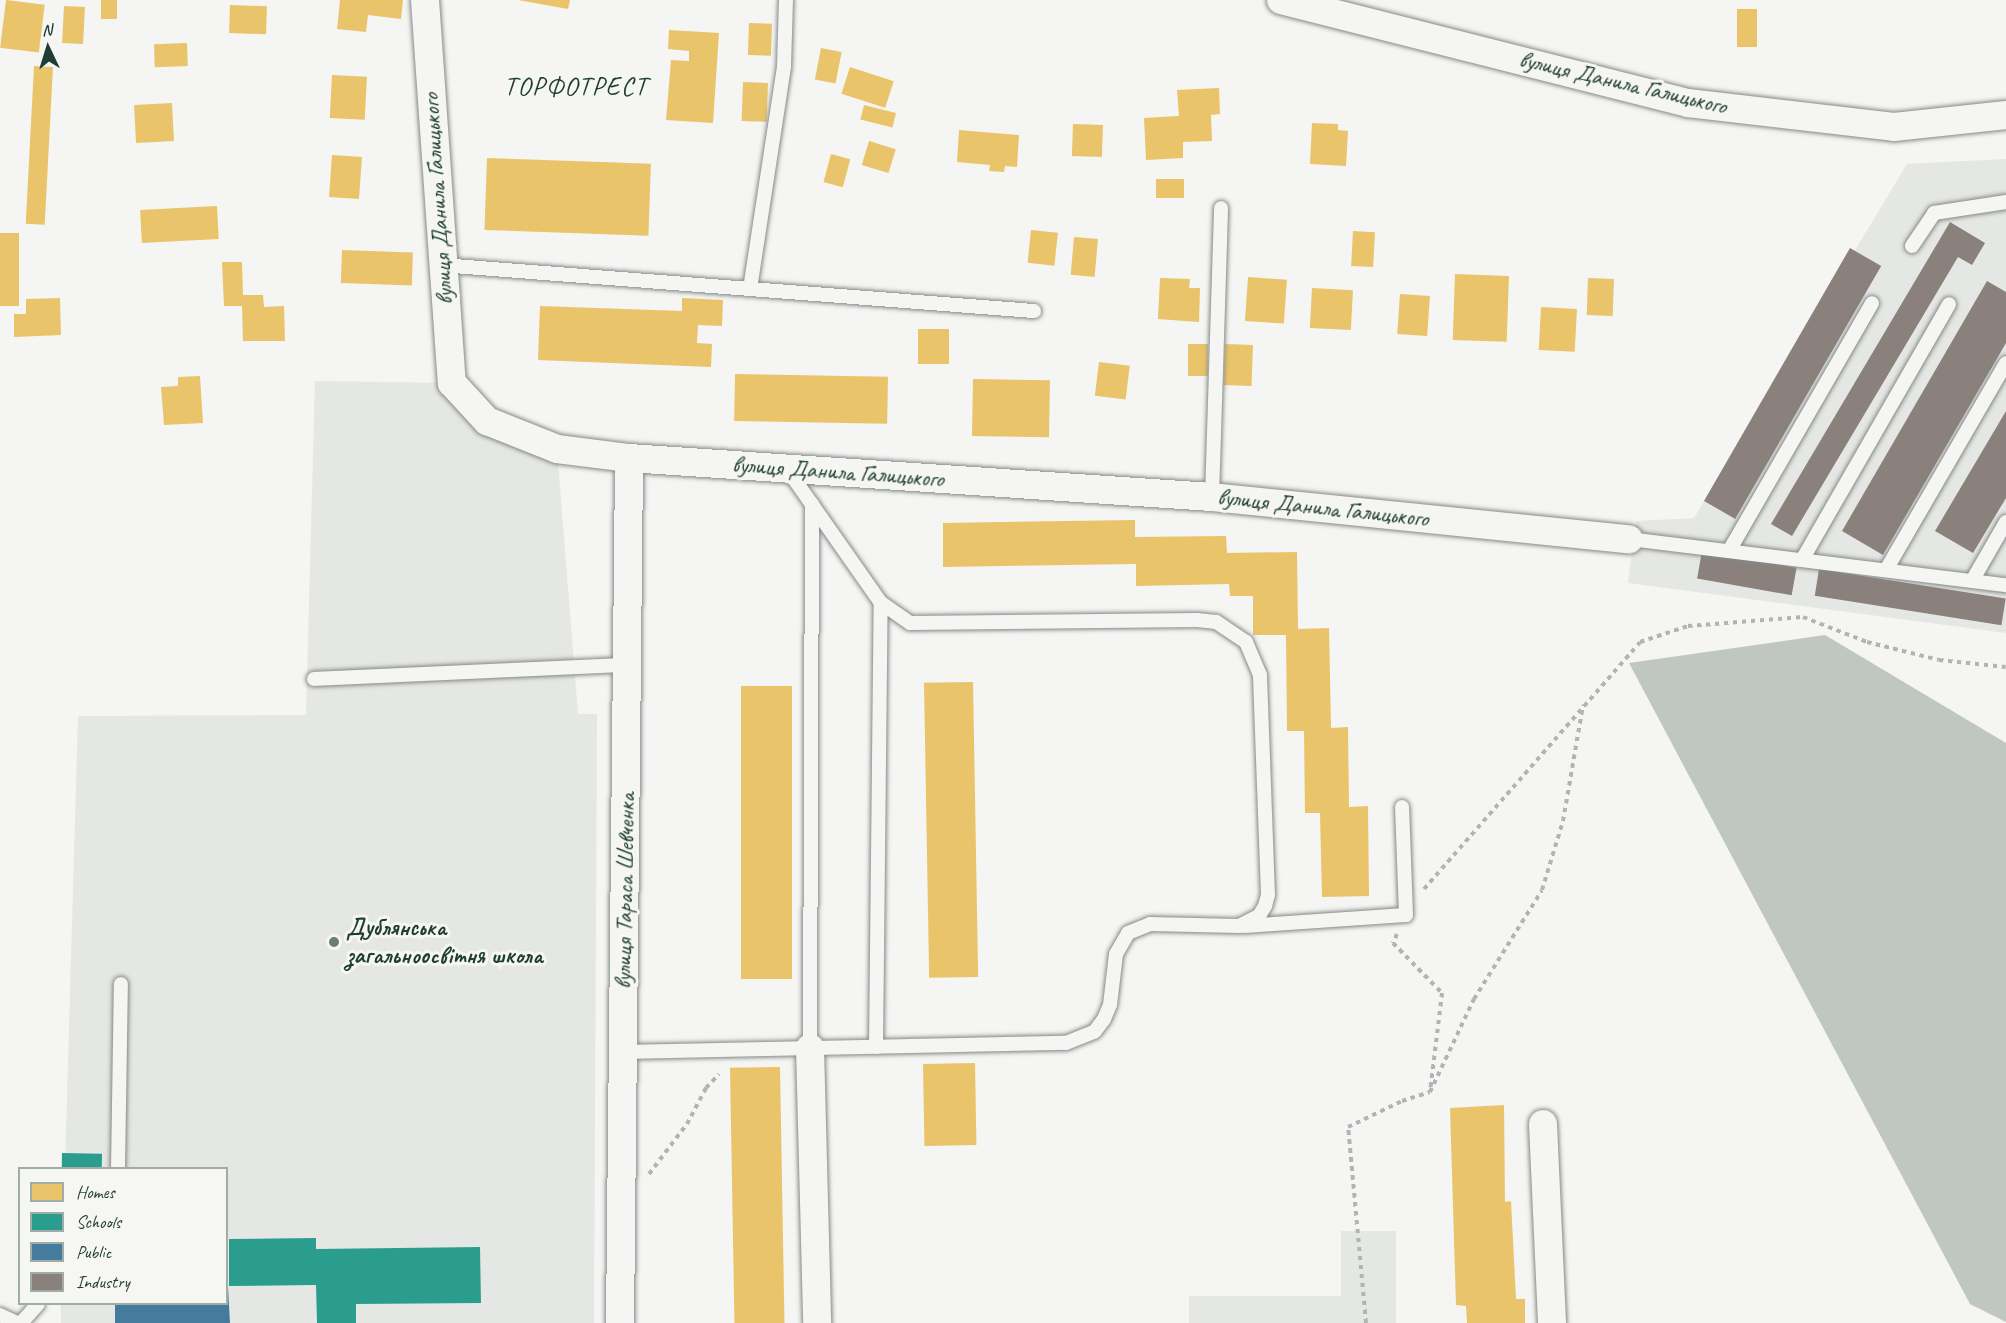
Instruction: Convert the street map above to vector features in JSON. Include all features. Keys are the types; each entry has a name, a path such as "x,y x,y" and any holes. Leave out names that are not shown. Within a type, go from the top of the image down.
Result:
{"street":[{"name":"вулиця Данила Галицького","path":"425,0 441,265 452,383 487,421 557,449 629,458 1212,497 1629,539"},
{"name":"вулиця Данила Галицького","path":"1281,0 1688,103 1894,127 2006,116"},
{"name":"вулиця Тараса Шевченка","path":"620,1323 629,458"},
{"path":"810,1048 817,1323"},
{"path":"1543,1124 1552,1323"}],"lane":[{"path":"750,289 784,67 786,0"},
{"path":"1912,246 1934,213 2006,202"},
{"path":"1212,497 1221,208"},
{"path":"441,265 1034,311"},
{"path":"1729,551 1872,303"},
{"path":"1802,560 1950,304"},
{"path":"1886,570 2006,363"},
{"path":"786,468 881,603 910,623 1197,620 1215,622 1246,642 1260,675 1268,895 1259,916 1239,926"},
{"path":"810,1048 812,504"},
{"path":"1972,581 2006,522"},
{"path":"1629,539 2006,585"},
{"path":"876,1047 881,603"},
{"path":"314,679 627,665"},
{"path":"623,1052 1066,1043 1081,1039 1104,1019 1110,1005 1116,954 1128,933 1150,924 1239,926 1406,915 1402,807"},
{"path":"118,1167 121,984"},
{"path":"0,1315 19,1323 37,1305"}],"path":[{"path":"1430,1092 1442,993 1393,943 1406,915 1584,703 1640,642 1688,626 1803,617 1867,642 1939,660 2006,667"},
{"path":"1366,1323 1348,1127 1402,1101 1430,1092 1474,999 1542,890 1563,821 1584,703"},
{"path":"647,1176 687,1124 705,1088 718,1074"}],"shaded area":[{"path":"2006,159 2006,633 1628,583 1636,521 1694,518 1907,164"},
{"name":"Дублянська загальноосвітня школа","path":"315,381 452,383 557,449 578,714 597,714 594,1323 61,1323 61,1305 228,1305 228,1167 65,1167 78,716 306,715"},
{"path":"1825,635 2006,743 2006,1322 1970,1304 1629,663"},
{"path":"183,738 464,738 464,928 183,928"},
{"path":"1341,1231 1396,1231 1396,1323 1189,1323 1189,1296 1341,1296"}],"building: Homes":[{"path":"6,0 45,5 39,52 0,48"},
{"path":"101,0 117,0 117,19 101,19"},
{"path":"340,0 403,0 401,19 368,15 366,32 337,29"},
{"path":"518,0 570,0 568,9"},
{"path":"230,5 267,6 266,34 229,33"},
{"path":"64,6 85,7 83,44 62,43"},
{"path":"1737,9 1757,9 1757,47 1737,47"},
{"path":"749,23 772,24 771,56 748,55"},
{"path":"669,30 719,33 713,123 666,120 671,60 689,61 689,51 668,49"},
{"path":"187,43 188,66 155,67 154,44"},
{"path":"821,48 842,52 836,83 815,79"},
{"path":"34,66 53,67 45,225 26,224"},
{"path":"850,67 894,81 885,108 841,94"},
{"path":"332,75 367,77 365,120 330,118"},
{"path":"743,82 768,83 767,122 742,121"},
{"path":"1219,88 1220,114 1211,115 1212,141 1183,142 1183,158 1146,160 1144,118 1179,116 1177,90"},
{"path":"172,103 174,141 136,143 134,105"},
{"path":"864,105 896,113 892,128 860,120"},
{"path":"1312,123 1338,124 1338,130 1348,131 1346,166 1310,164"},
{"path":"1073,124 1103,125 1102,157 1072,156"},
{"path":"959,130 1019,135 1017,167 1005,166 1004,172 989,171 990,165 957,162"},
{"path":"869,141 896,149 888,173 862,165"},
{"path":"831,154 850,159 843,187 823,182"},
{"path":"332,155 362,157 359,199 329,197"},
{"path":"487,158 651,164 648,236 484,230"},
{"path":"1156,179 1184,179 1184,198 1156,198"},
{"path":"217,206 219,239 142,243 140,210"},
{"path":"1031,230 1058,233 1054,266 1028,263"},
{"path":"1353,231 1375,232 1373,267 1351,266"},
{"path":"0,233 19,233 19,306 0,306"},
{"path":"1074,237 1098,239 1095,277 1071,275"},
{"path":"342,250 413,252 412,285 341,283"},
{"path":"222,262 242,262 243,295 263,295 264,307 284,306 285,341 243,341 242,306 224,306"},
{"path":"1455,274 1509,276 1507,342 1453,340"},
{"path":"1248,277 1287,280 1284,324 1245,321"},
{"path":"1160,278 1190,279 1189,288 1200,288 1199,322 1158,319"},
{"path":"1588,278 1614,279 1613,316 1587,315"},
{"path":"1312,288 1353,290 1351,330 1310,328"},
{"path":"1400,294 1430,296 1427,336 1397,334"},
{"path":"60,298 61,335 14,337 14,314 26,314 26,299"},
{"path":"682,298 723,300 722,326 698,325 697,343 712,344 711,367 538,360 540,306 682,311"},
{"path":"1541,307 1577,309 1575,352 1539,350"},
{"path":"918,329 949,329 949,364 918,364"},
{"path":"1188,344 1208,344 1208,376 1188,376"},
{"path":"1225,344 1253,345 1252,386 1224,385"},
{"path":"1099,362 1130,366 1126,400 1095,396"},
{"path":"735,374 888,377 887,424 734,421"},
{"path":"200,376 203,423 164,425 161,387 178,386 178,377"},
{"path":"973,379 1050,380 1049,437 972,436"},
{"path":"1135,520 1135,537 1226,536 1227,553 1297,552 1298,629 1329,628 1331,728 1348,727 1349,807 1368,806 1369,896 1322,897 1320,813 1305,813 1304,731 1287,731 1286,635 1253,635 1253,596 1230,596 1229,584 1136,586 1136,564 943,567 943,523"},
{"path":"973,682 978,977 929,978 924,683"},
{"path":"741,686 792,686 792,979 741,979"},
{"path":"975,1063 976,1145 924,1146 923,1064"},
{"path":"780,1067 784,1323 734,1323 730,1068"},
{"path":"1504,1105 1505,1202 1511,1201 1516,1299 1525,1299 1525,1323 1467,1323 1466,1306 1456,1305 1450,1108"}],"building: Schools":[{"path":"62,1153 102,1154 102,1167 62,1167"},
{"path":"316,1238 316,1249 480,1247 481,1303 356,1304 356,1323 317,1323 316,1285 229,1286 229,1239"}],"building: Public":[{"path":"228,1287 230,1323 115,1323 115,1305 228,1305"}],"building: Industry":[{"path":"1950,222 1985,243 1972,265 1958,257 1792,536 1771,524"},
{"path":"1850,248 1881,266 1735,519 1704,501"},
{"path":"1987,281 2006,292 2006,343 1883,555 1842,531"},
{"path":"2006,411 2006,498 1973,553 1935,531"},
{"path":"1702,551 1797,568 1792,595 1697,579"},
{"path":"1819,569 2006,599 2001,625 1815,596"}],"place":[{"name":"Дублянська загальноосвітня школа","path":"334,942"}],"district":[{"name":"ТОРФОТРЕСТ","path":"576,87"}]}
